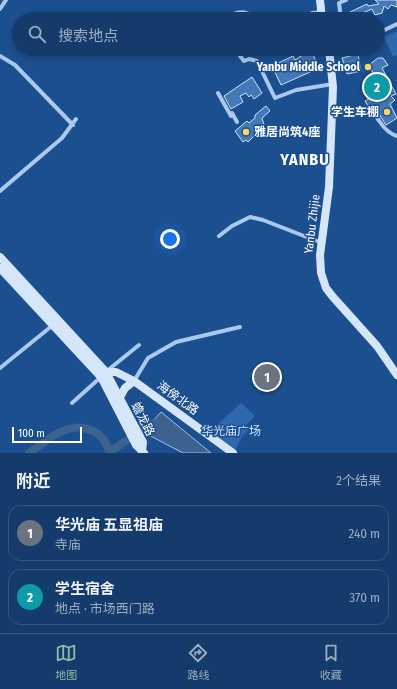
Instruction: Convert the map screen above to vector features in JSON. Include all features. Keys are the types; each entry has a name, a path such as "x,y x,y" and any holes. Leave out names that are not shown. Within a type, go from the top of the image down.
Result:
{"street":[{"path":"0,9 6,0"},
{"path":"320,0 322,12"},
{"path":"340,12 339,3 346,0"},
{"path":"385,30 397,24"},
{"path":"0,56 15,65 73,125"},
{"path":"240,56 244,61 249,59 257,61 275,98 296,90 333,84"},
{"name":"Yanbu Zhijie","path":"331,56 333,84 329,187 320,269 326,288 341,308 377,346 397,375"},
{"path":"218,93 231,116"},
{"path":"226,107 237,122"},
{"path":"332,110 344,112 370,109 375,112 379,122 387,130 397,136"},
{"path":"0,191 42,156 73,125 76,119"},
{"path":"219,236 232,226 250,217 285,228 322,243"},
{"name":"蟾龙路","path":"1,264 103,375 136,445 143,452"},
{"path":"0,368 56,323"},
{"path":"116,401 125,388 134,381 148,358 176,342 240,327"},
{"path":"72,403 139,345"},
{"name":"海傍北路","path":"103,375 116,372 134,381 233,453"},
{"name":"蟾龙路","path":"116,401 142,442 143,452"}],"green space":[{"path":"397,31 397,55 393,57 385,37"},
{"name":"华光庙广场","path":"241,403 255,416 244,427 249,430 243,435 235,450 209,432"}],"shaded area":[{"path":"161,412 211,453 183,453 143,432"}],"building":[{"path":"375,0 397,0 397,7 391,5 388,9 384,6 382,12 374,12 372,9 365,12 350,12 367,4 368,6 379,4"},
{"path":"293,56 295,60 301,56 314,56 319,68 281,85 272,66"},
{"path":"358,56 361,71 347,74 342,58"},
{"path":"378,58 383,58 388,65 382,68 396,94 391,96 395,100 390,104 397,118 386,125 373,105 368,106 365,101 377,94 369,81 375,77 369,65"},
{"path":"252,77 262,93 254,99 251,95 249,97 246,93 240,96 243,102 231,109 224,96"},
{"path":"266,106 270,111 262,118 264,125 248,142 246,140 243,142 235,131 247,121 249,123 255,118 255,115"}],"waterway":[{"path":"109,452 153,423 160,428"},
{"path":"29,453 50,438 71,428 85,428 92,430 103,439 107,445 109,453"}],"place":[{"name":"Yanbu Middle School","path":"368,67"},
{"name":"学生宿舍","path":"377,87"},
{"name":"学生车棚","path":"387,112"},
{"name":"雅居尚筑4座","path":"246,132"},
{"name":"华光庙 五显祖庙","path":"267,377"}],"district":[{"name":"YANBU","path":"305,159"}]}
